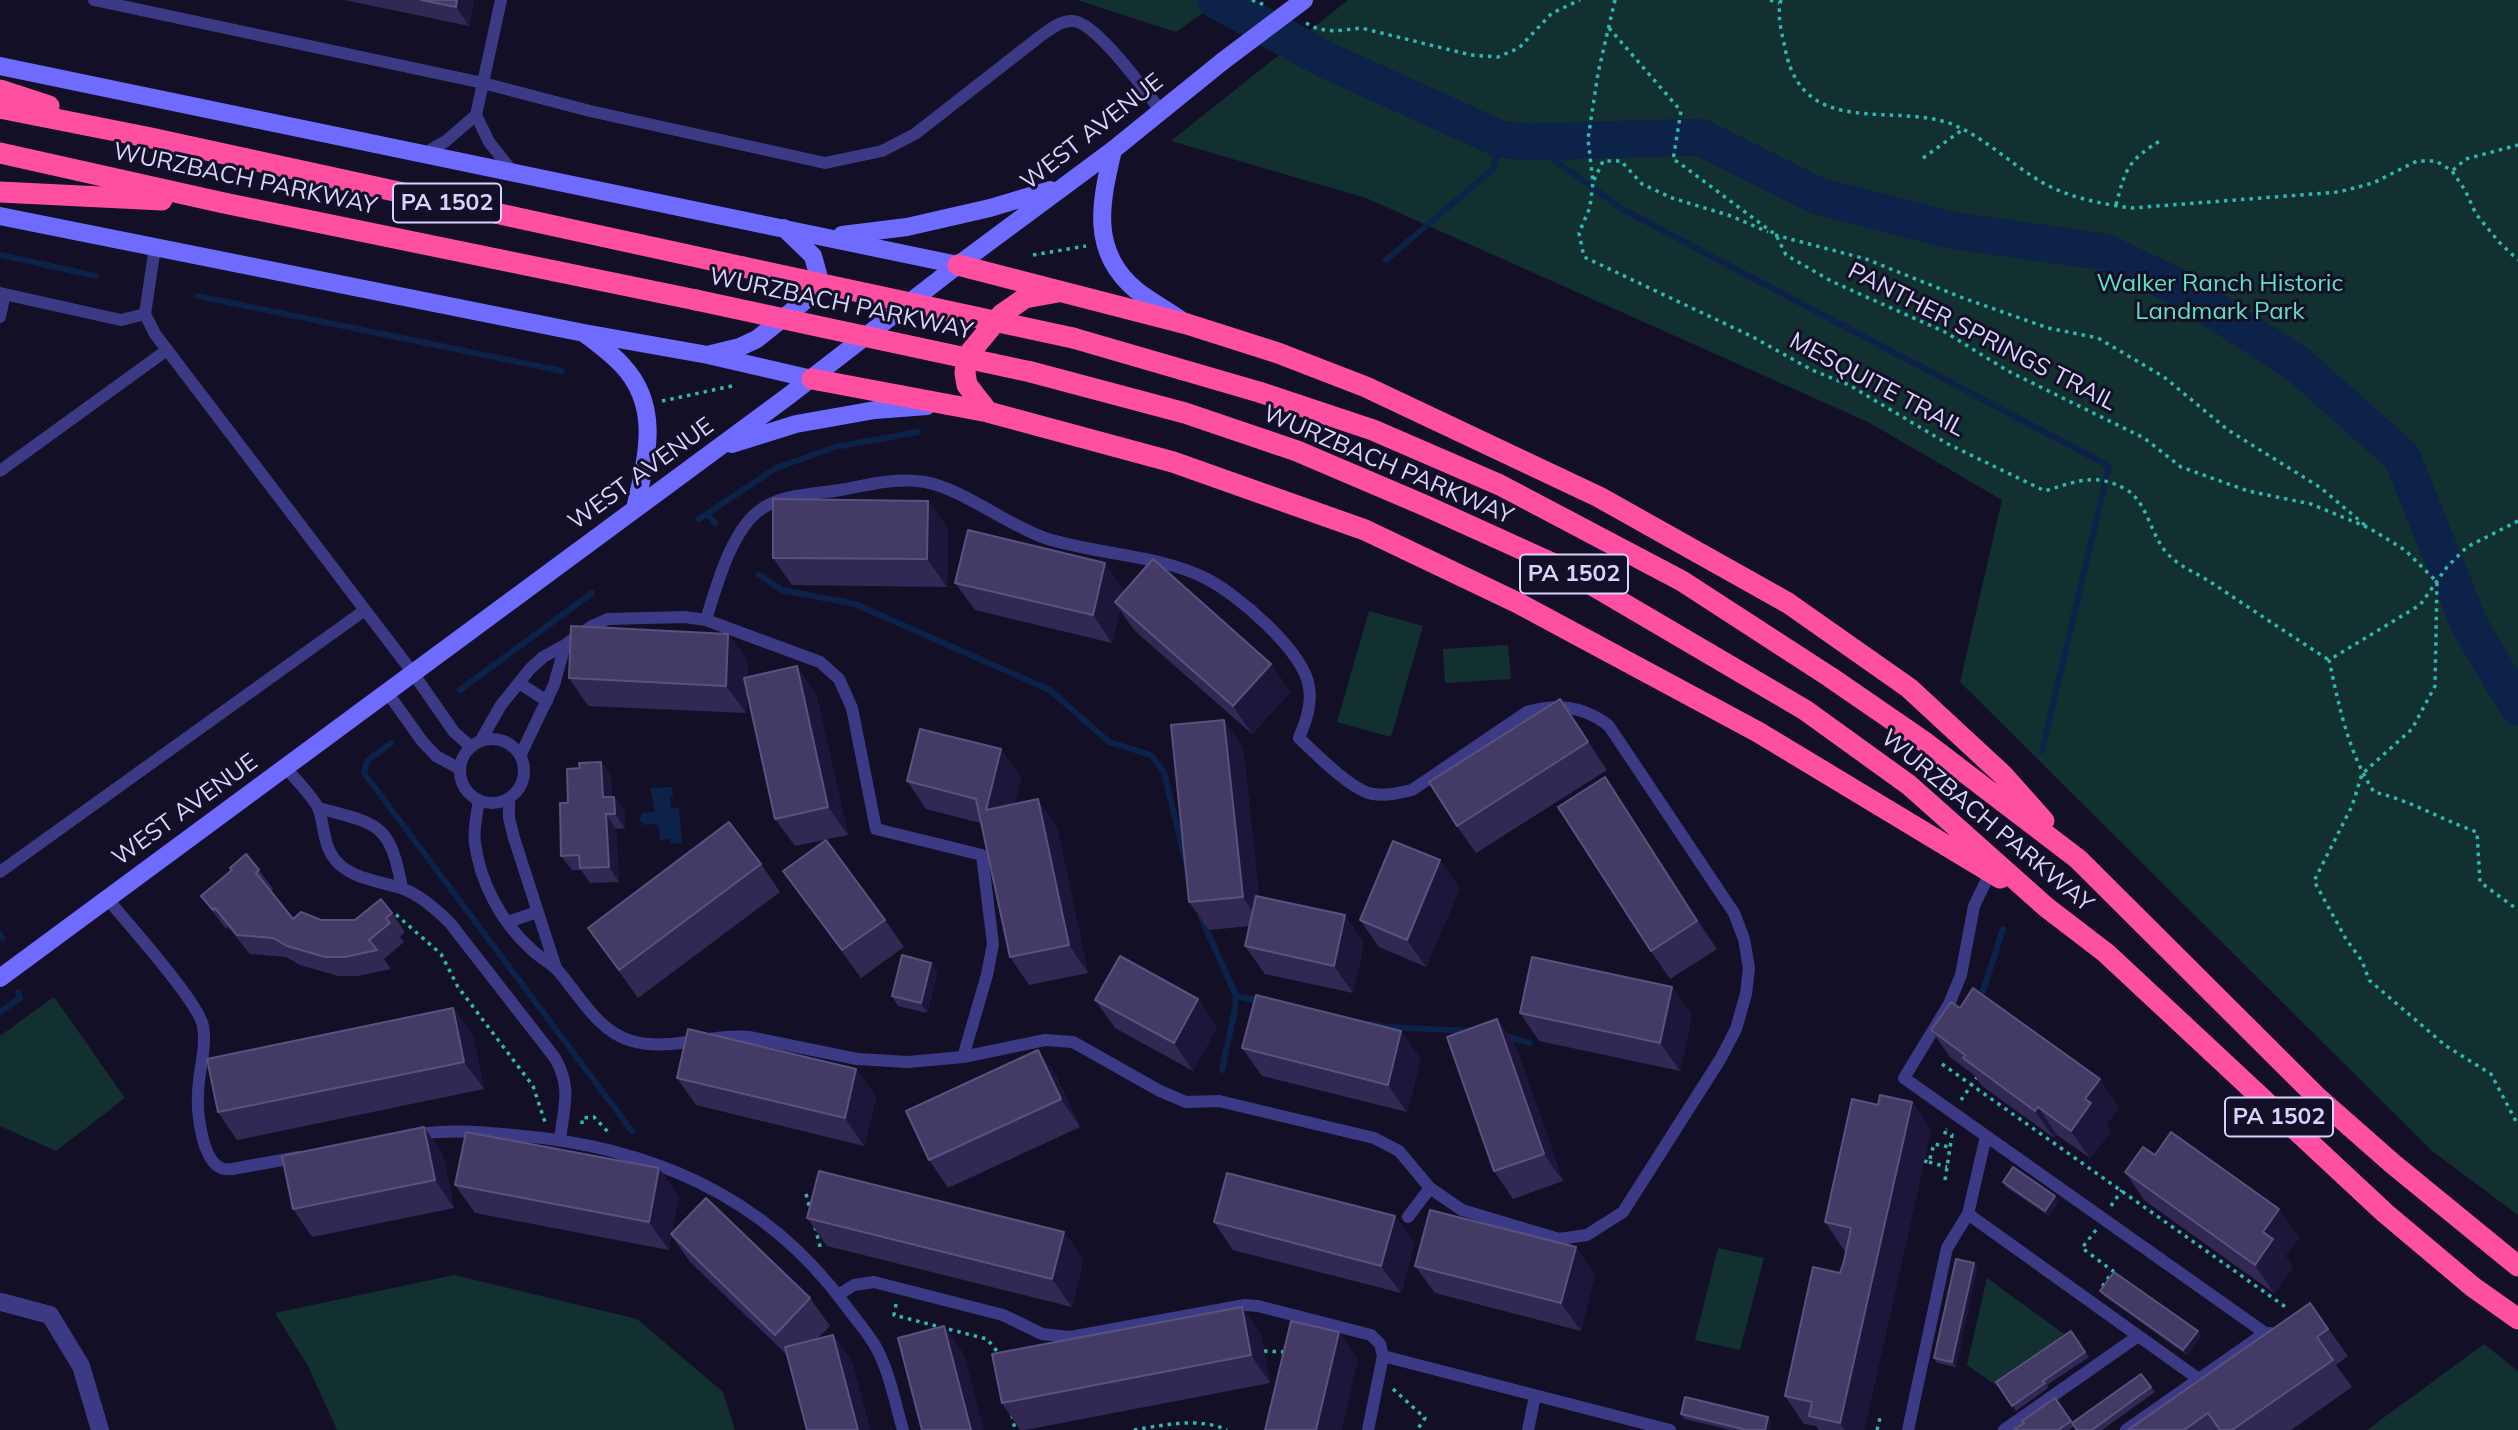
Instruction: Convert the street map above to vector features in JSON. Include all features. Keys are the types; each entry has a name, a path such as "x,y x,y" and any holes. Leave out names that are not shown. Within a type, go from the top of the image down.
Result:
{"highway":[{"path":"0,90 151,138"},
{"name":"WURZBACH PARKWAY","path":"0,108 151,138 1073,338 1259,392 1373,430 1524,498 1682,581 1830,677 1926,743 2078,859 2318,1098 2393,1164 2518,1266"},
{"name":"WURZBACH PARKWAY","path":"0,153 224,203 1031,372 1185,413 1297,451 1563,568 1805,710 1909,785 2046,907 2106,953 2385,1213 2473,1287 2518,1319"},
{"path":"0,192 224,203"},
{"path":"958,265 1187,324 1278,353 1366,387 1599,497 1788,603 1909,688 2003,775 2078,859"},
{"path":"988,412 967,385 967,356 1002,314 1025,298 1067,291"},
{"path":"812,379 988,412 1172,462 1365,530 1517,603 1758,732 2046,907"}],"main road":[{"name":"WEST AVENUE","path":"0,978 812,379 958,265 1113,150 1304,0"},
{"path":"0,66 829,236 958,265"},
{"path":"1113,150 1101,198 1101,227 1111,255 1118,269 1135,289 1187,324"},
{"path":"829,236 907,227 990,208 1064,186"},
{"path":"0,216 584,333 708,355 812,379"},
{"path":"708,355 740,347 757,339 813,295 818,274 813,256 783,227"},
{"path":"584,333 622,365 643,394 648,451 635,509"},
{"path":"719,448 796,424 875,410 950,404"}],"street":[{"path":"1,1302 50,1315 81,1366 100,1430"}],"lane":[{"path":"94,0 483,83 590,111 825,163 882,151 915,134 1038,38 1059,24 1073,21 1085,24 1105,43 1161,111"},
{"path":"425,153 446,141 476,115 501,0"},
{"path":"476,115 489,142 512,171"},
{"path":"155,247 145,314 155,334 413,673 454,732 475,743 492,738 503,740 513,745 520,754 524,764 522,784 509,799 489,803 478,800 468,793 462,782 460,769 463,757 475,743 501,705 543,657 608,619 685,617 706,620 820,662 839,679 852,708 876,830 982,855 993,944 987,975 963,1057"},
{"path":"0,317 2,294 121,320 145,314"},
{"path":"0,471 167,350"},
{"path":"478,800 474,840 488,891 530,949 556,969 613,1034 632,1041 659,1045 733,1035 857,1059 908,1062 963,1057 1045,1040 1073,1042 1160,1091 1186,1102 1219,1101 1374,1138 1399,1151 1430,1188 1462,1210 1559,1239 1587,1235 1623,1212 1721,1058 1736,1029 1746,994 1749,968 1744,939 1734,913 1609,726 1594,714 1572,707 1545,706 1527,712 1412,790 1391,795 1370,794 1340,775 1298,738 1308,715 1309,686 1301,665 1283,640 1232,595 1204,577 1174,567 1027,532 951,491 925,482 892,481 780,500 762,508 743,530 723,567 706,620"},
{"path":"0,872 365,610"},
{"path":"520,754 547,701 565,645"},
{"path":"519,684 547,701"},
{"path":"387,692 436,756 460,769"},
{"path":"285,767 318,808 323,838 336,862 349,872 367,880 402,888 425,902 450,923 555,1058 565,1075 567,1094 560,1139"},
{"path":"509,799 509,818 514,838 556,969"},
{"path":"318,808 348,816 376,828 388,838 396,853 402,888"},
{"path":"1990,873 1970,920 1961,975 1949,1004 1905,1078 2265,1333"},
{"path":"107,898 190,1000 203,1023 204,1043 197,1096 204,1145 211,1159 221,1168 232,1169 314,1154"},
{"path":"508,922 537,912"},
{"path":"396,1138 454,1130 560,1139 609,1148 659,1163 715,1190 764,1222 808,1261 838,1295 878,1351 887,1372 902,1430"},
{"path":"1908,1430 1947,1248 1968,1214 1986,1136"},
{"path":"1408,1217 1430,1188"},
{"path":"1968,1214 2200,1380"},
{"path":"838,1295 854,1285 874,1282 1003,1315 1042,1334 1070,1337 1245,1305 1258,1306 1371,1335 1380,1344 1383,1356 1368,1430"},
{"path":"2126,1430 2265,1333 2281,1332"},
{"path":"2004,1430 2138,1336"},
{"path":"1383,1356 1670,1430"},
{"path":"1528,1430 1535,1396"}],"path":[{"path":"1252,0 1274,10"},
{"path":"1296,19 1318,29 1335,31 1362,28 1471,55 1498,57 1519,48 1552,13 1580,0"},
{"name":"MESQUITE TRAIL","path":"1615,0 1598,73 1588,139 1593,182 1590,207 1579,233 1584,257 1751,336 1812,370 1849,385 1948,444 2045,491 2088,478 2104,480 2129,492 2139,503 2159,544 2171,558 2329,660"},
{"path":"1770,0 1780,2 1780,26 1789,63 1801,86 1817,101 1851,114 1923,117 1954,125 2042,182 2098,203 2132,208 2339,192 2374,183 2417,161 2436,161 2452,171 2476,214 2518,260"},
{"name":"PANTHER SPRINGS TRAIL","path":"1609,27 1681,111 1673,160 1776,235 1786,255 1833,282 1945,332 2008,371 2144,438 2181,467 2248,491 2311,504 2369,528 2405,550 2437,582"},
{"path":"1923,158 1962,130"},
{"path":"2116,206 2124,174 2139,154 2163,139"},
{"path":"2452,171 2466,159 2518,145"},
{"path":"1593,182 1603,161 1621,161 1642,184 1662,194 1731,216 1776,235 1866,259 2048,328 2098,338 2164,377 2228,429 2321,488 2369,528"},
{"path":"1033,255 1093,244"},
{"path":"659,402 732,386"},
{"path":"2518,521 2467,547 2446,567 2420,605 2329,660 2344,727 2362,774 2374,792 2389,795 2477,832 2480,882 2518,910"},
{"path":"2437,582 2435,686 2413,729 2362,774 2352,806 2314,881 2346,939 2362,961 2369,980 2446,1046 2491,1074 2518,1125"},
{"path":"383,918 393,912 441,954 458,986 533,1086 545,1122"},
{"path":"1942,1064 2287,1308"},
{"path":"1961,1100 1977,1077"},
{"path":"582,1124 582,1118 594,1117 609,1134 617,1136"},
{"path":"1945,1180 1952,1135 1943,1132 1951,1125"},
{"path":"1947,1167 1927,1161 1934,1144 1950,1147"},
{"path":"2110,1207 2122,1190"},
{"path":"806,1194 821,1252 826,1258"},
{"path":"2097,1229 2082,1248 2113,1271 2099,1292"},
{"path":"897,1298 894,1315 987,1339 1000,1355 1003,1368"},
{"path":"1264,1351 1292,1353"},
{"path":"1393,1389 1425,1418 1417,1430"},
{"path":"1010,1405 1015,1430"},
{"path":"1877,1430 1881,1414"},
{"path":"1134,1430 1190,1423 1206,1423 1227,1430"}],"green space":[{"path":"1077,0 1221,0 1176,32"},
{"name":"Walker Ranch Historic Landmark Park","path":"1348,0 2518,0 2518,1215 2432,1151 1960,682 2002,500 1870,423 1366,198 1171,141"},
{"path":"1369,611 1423,626 1391,737 1337,722"},
{"path":"1508,645 1511,679 1445,683 1443,649"},
{"path":"54,997 125,1098 56,1151 0,1126 0,1036"},
{"path":"1718,1248 1764,1258 1740,1350 1695,1340"},
{"path":"454,1275 637,1319 723,1392 735,1430 337,1430 308,1366 275,1313"},
{"path":"1987,1278 2064,1334 2061,1336 2065,1342 1999,1387 1967,1365"},
{"path":"2484,1344 2518,1371 2518,1430 2367,1430"}],"water":[{"path":"672,787 671,808 679,808 682,843 671,844 670,839 660,840 656,824 645,825 639,820 642,813 655,812 650,788"}],"building":[{"path":"421,0 457,0 456,7"},
{"path":"773,499 928,501 927,559 773,558"},
{"path":"968,530 1105,563 1093,615 955,583"},
{"path":"1153,559 1271,664 1233,706 1115,602"},
{"path":"571,626 728,634 726,686 569,678"},
{"path":"797,666 828,807 775,819 744,678"},
{"path":"1560,699 1588,742 1457,826 1429,782"},
{"path":"1224,720 1243,897 1189,902 1171,725"},
{"path":"920,729 1001,749 986,810 1038,799 1069,945 1010,957 976,799 907,781"},
{"path":"601,762 603,797 614,797 615,814 606,814 609,867 580,868 579,855 561,856 560,803 568,803 567,769 580,768 579,763"},
{"path":"1605,777 1697,921 1651,951 1558,807"},
{"path":"729,822 761,864 619,970 588,928"},
{"path":"826,840 885,920 842,950 783,871"},
{"path":"1393,841 1440,860 1407,940 1360,920"},
{"path":"246,854 259,870 256,873 293,919 301,912 321,920 355,920 381,899 392,913 386,918 390,923 369,940 377,950 345,957 325,957 287,946 273,938 237,935 215,908 213,910 201,896 232,870 230,868"},
{"path":"1256,896 1345,915 1334,966 1245,946"},
{"path":"902,955 931,963 921,1003 892,996"},
{"path":"1120,956 1198,999 1174,1043 1095,1000"},
{"path":"1532,957 1672,987 1660,1043 1520,1013"},
{"path":"1973,988 2100,1079 2085,1099 2091,1103 2071,1131 2038,1107 2035,1111 1963,1058 1965,1055 1931,1030 1951,1002 1960,1008"},
{"path":"1256,995 1401,1031 1388,1085 1242,1048"},
{"path":"453,1008 464,1062 218,1112 207,1059"},
{"path":"1497,1019 1544,1154 1494,1171 1447,1037"},
{"path":"688,1029 856,1069 845,1118 677,1078"},
{"path":"1038,1050 1061,1099 929,1160 906,1111"},
{"path":"1880,1095 1912,1102 1840,1423 1809,1416 1812,1402 1785,1396 1813,1267 1840,1273 1844,1261 1851,1228 1825,1222 1852,1099 1878,1105"},
{"path":"424,1127 435,1180 293,1209 282,1156"},
{"path":"466,1132 659,1168 649,1222 455,1185"},
{"path":"2171,1132 2279,1209 2263,1232 2273,1239 2255,1265 2125,1172 2143,1147 2155,1155"},
{"path":"2013,1167 2055,1196 2045,1211 2003,1182"},
{"path":"819,1171 1064,1232 1052,1279 807,1218"},
{"path":"1227,1173 1395,1216 1381,1266 1214,1222"},
{"path":"706,1198 810,1298 775,1335 671,1234"},
{"path":"1430,1210 1576,1247 1561,1303 1415,1266"},
{"path":"1956,1259 1974,1263 1952,1362 1934,1358"},
{"path":"2114,1272 2198,1331 2183,1350 2100,1291"},
{"path":"2310,1303 2328,1329 2317,1337 2333,1360 2232,1430 2220,1430 2208,1413 2184,1430 2128,1430"},
{"path":"1242,1307 1251,1355 1002,1403 992,1354"},
{"path":"1291,1321 1339,1332 1316,1430 1265,1430"},
{"path":"944,1326 971,1430 922,1430 898,1338"},
{"path":"2071,1331 2085,1352 2012,1406 1996,1382"},
{"path":"833,1335 858,1430 807,1430 785,1347"},
{"path":"2141,1374 2151,1387 2092,1430 2077,1430 2072,1423"},
{"path":"1685,1397 1768,1417 1765,1430 1747,1430 1681,1414"},
{"path":"2055,1398 2071,1421 2058,1430 2014,1430 2024,1423 2022,1421"}],"waterway":[{"path":"1216,0 1326,60 1500,139 1529,142 1700,137 1818,196 1950,230 2104,252 2182,289 2300,366 2402,457 2470,626 2518,707"},
{"path":"1386,260 1492,170 1503,139"},
{"path":"1529,142 1624,210 2109,466 2042,751"},
{"path":"0,255 96,276"},
{"path":"198,296 562,371"},
{"path":"699,519 776,468 835,447 918,432"},
{"path":"707,514 715,523"},
{"path":"759,575 782,590 855,604 1050,690 1109,742 1151,755 1164,772 1186,862"},
{"path":"460,690 592,593"},
{"path":"391,743 367,761 364,773 632,1131"},
{"path":"1201,917 1236,996 1260,1001"},
{"path":"1980,1000 2003,929"},
{"path":"0,1012 20,998 18,992"},
{"path":"1222,1070 1236,996"},
{"path":"1370,1024 1471,1031"},
{"path":"1502,1035 1530,1043"}]}
